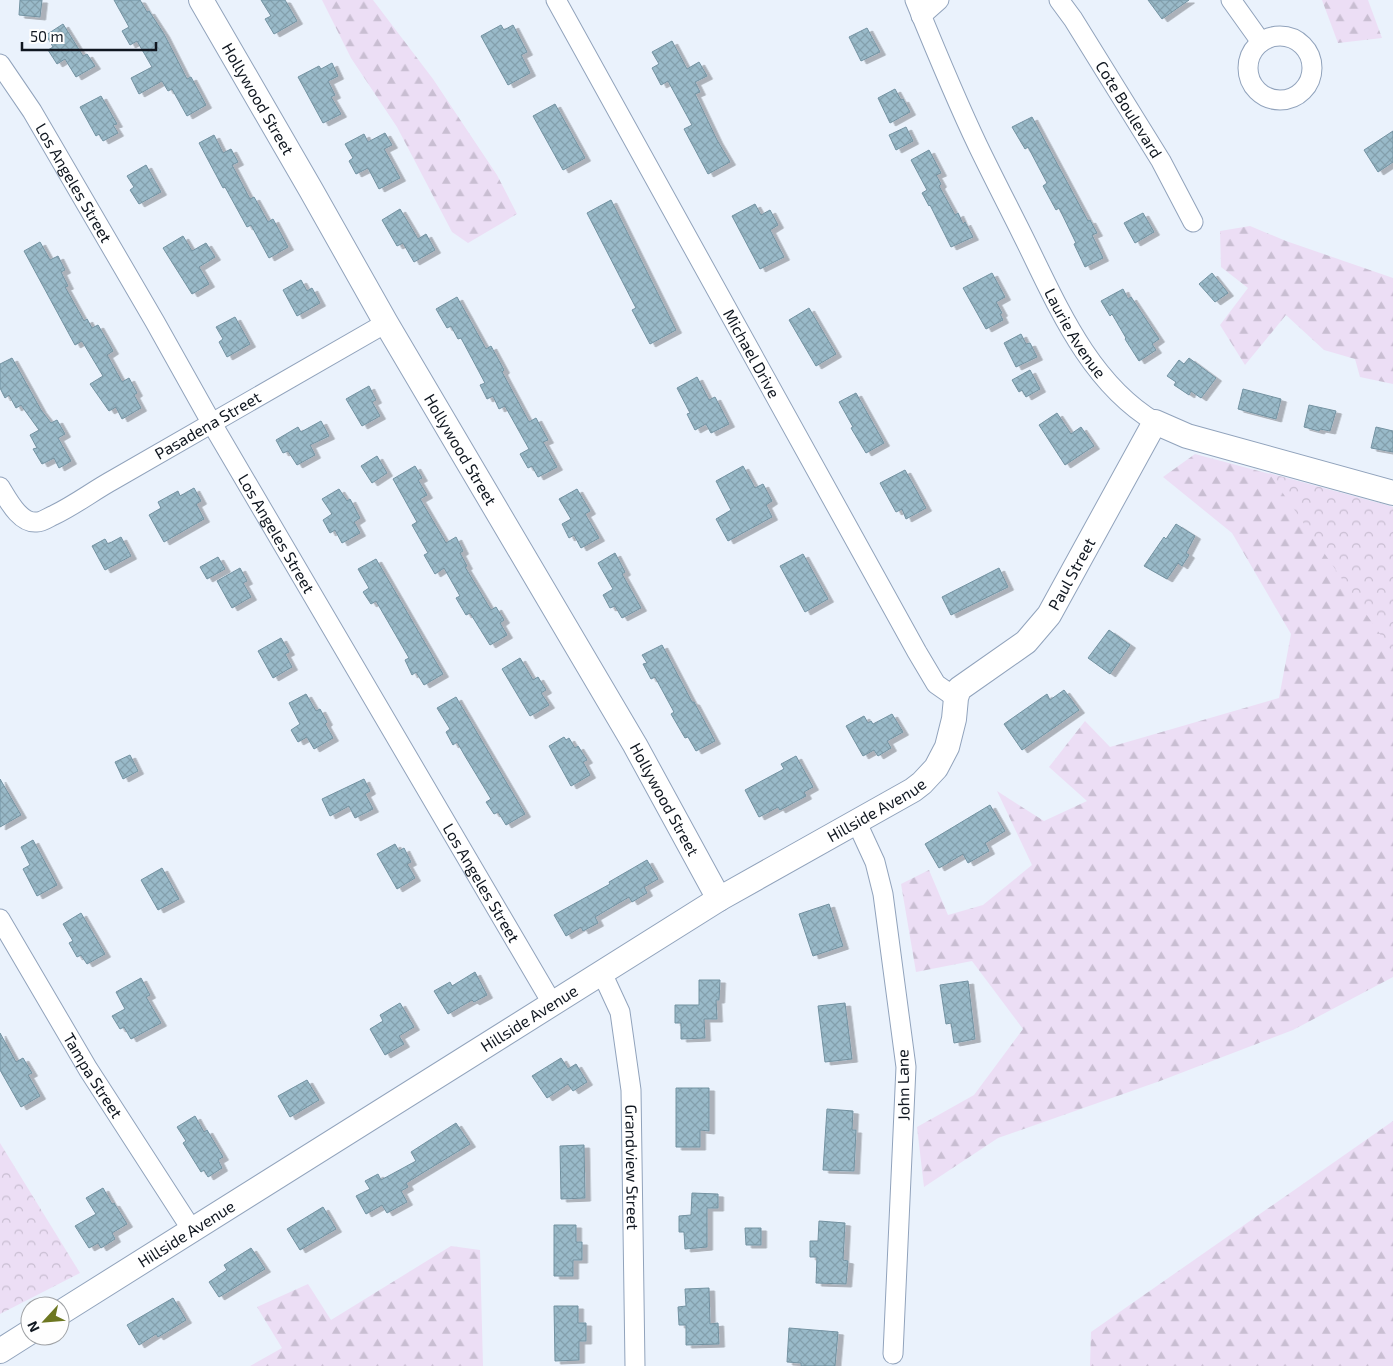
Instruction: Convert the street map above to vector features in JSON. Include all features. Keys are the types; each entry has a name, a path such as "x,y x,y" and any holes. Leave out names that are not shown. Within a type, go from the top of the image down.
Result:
{"street":[{"name":"Hollywood Street","path":"201,0 312,190 386,323 640,753 719,899"},
{"name":"Michael Drive","path":"556,0 917,652 936,684 956,698"},
{"path":"918,8 939,0"},
{"name":"Cote Boulevard","path":"1059,0 1073,19 1161,161 1193,222"},
{"path":"1231,0 1261,42"},
{"name":"Laurie Avenue","path":"918,8 978,145 1070,329 1117,393 1132,407 1155,422 1187,436 1393,493"},
{"name":"Los Angeles Street","path":"0,64 32,111 156,322 211,422 552,1003"},
{"name":"Pasadena Street","path":"0,487 18,513 28,520 40,522 70,507 211,422 386,323"},
{"name":"Paul Street","path":"956,698 959,689 964,684 1026,642 1049,615 1155,422"},
{"name":"Hillside Avenue","path":"70,1307 719,899 913,790 936,768 947,747 954,719 956,698"},
{"name":"John Lane","path":"857,823 875,862 883,894 906,1067 893,1354"},
{"name":"Tampa Street","path":"0,918 93,1077 192,1230"},
{"name":"Grandview Street","path":"602,973 620,1012 631,1090 635,1366"},
{"path":"0,1351 20,1338"}],"green space":[{"path":"322,0 373,0 433,79 497,175 517,214 468,243 452,232 397,127 351,58"},
{"path":"1322,0 1368,0 1382,38 1338,43"},
{"path":"1250,226 1286,241 1393,278 1393,384 1360,377 1355,359 1324,350 1286,315 1245,365 1220,325 1248,288 1221,267 1220,231"},
{"path":"1195,454 1393,507 1393,977 1293,1030 1160,1081 998,1138 924,1187 917,1127 974,1095 1023,1029 972,961 916,972 901,884 929,870 948,915 983,905 1032,865 997,791 1044,821 1087,801 1049,767 1085,721 1110,747 1279,698 1291,634 1232,533 1163,477"},
{"path":"1269,473 1393,507 1393,653"},
{"path":"1393,1121 1393,1366 1090,1366 1091,1332"},
{"path":"0,1143 80,1273 35,1296 20,1296 20,1304 0,1314"},
{"path":"451,1246 480,1250 483,1366 250,1366 282,1348 257,1307 308,1284 331,1320"}],"building":[{"path":"20,0 42,0 40,17 19,15"},
{"path":"114,0 140,0 164,34 187,79 191,77 206,105 187,116 172,89 168,91 162,81 139,94 131,78 152,67 137,41 130,45 122,31 129,27"},
{"path":"261,0 285,0 297,21 274,34 265,19 271,16"},
{"path":"1148,0 1189,0 1162,19"},
{"path":"63,24 83,56 87,54 95,66 76,77 65,59 57,64 48,50 53,47 46,35"},
{"path":"501,25 504,30 513,25 527,52 521,55 530,73 508,85 481,36"},
{"path":"867,28 880,52 861,61 849,37"},
{"path":"672,41 687,69 699,62 707,76 695,82 700,92 695,94 730,162 708,174 684,129 692,125 668,81 661,85 652,68 659,64 652,52"},
{"path":"332,63 338,76 328,81 335,95 331,97 341,114 323,123 298,77 319,66 321,69"},
{"path":"895,89 910,112 890,123 878,98"},
{"path":"101,96 117,124 113,125 118,133 103,141 99,134 96,136 80,107"},
{"path":"555,104 585,158 563,170 533,116"},
{"path":"1032,117 1088,221 1090,220 1097,233 1092,235 1103,258 1085,267 1059,208 1056,210 1043,186 1047,183 1028,147 1025,149 1012,127"},
{"path":"906,127 913,141 896,150 889,135"},
{"path":"1393,131 1393,162 1378,172 1364,150"},
{"path":"385,133 392,145 384,149 400,178 379,189 368,168 356,174 349,161 353,158 345,144 364,134 368,142"},
{"path":"214,135 223,153 231,149 238,162 232,165 250,199 254,197 268,222 273,219 288,247 269,258 251,225 247,227 225,187 223,188 199,143"},
{"path":"929,150 941,173 936,175 941,184 939,186 955,215 958,213 963,224 965,222 973,237 951,247 922,193 927,190 911,160"},
{"path":"146,165 161,192 139,204 130,190 134,187 127,176"},
{"path":"611,200 676,330 650,344 632,310 636,308 587,213"},
{"path":"755,204 761,215 770,210 778,225 770,230 784,257 760,269 732,216"},
{"path":"400,209 418,239 426,234 435,250 414,262 403,243 397,246 382,220"},
{"path":"1143,213 1154,232 1135,243 1124,223"},
{"path":"183,236 192,251 206,243 215,257 199,267 209,284 192,294 163,248"},
{"path":"40,242 50,260 58,256 65,270 61,272 68,286 65,287 84,321 87,319 92,328 98,325 113,351 107,355 122,382 129,378 137,393 134,395 141,408 122,419 116,407 109,411 90,384 103,376 82,341 75,345 24,251"},
{"path":"992,273 1005,297 996,302 1002,313 1000,314 1003,320 986,329 963,288"},
{"path":"1212,273 1228,293 1215,302 1199,284"},
{"path":"301,280 307,291 312,288 320,303 297,316 283,290"},
{"path":"1123,289 1128,299 1131,297 1159,339 1152,344 1156,350 1139,361 1112,314 1110,316 1101,301"},
{"path":"457,297 486,349 491,346 504,370 502,372 529,422 536,418 548,440 543,442 557,467 538,477 532,466 528,468 520,454 529,449 505,406 499,409 493,396 487,399 480,385 485,383 461,338 458,339 451,326 447,328 436,309"},
{"path":"809,308 836,354 816,366 789,320"},
{"path":"235,317 250,344 227,357 219,342 223,339 216,327"},
{"path":"1021,334 1026,344 1030,343 1037,357 1016,367 1004,343"},
{"path":"12,358 41,410 51,423 57,420 65,434 58,438 71,461 59,468 54,458 42,464 33,449 37,448 30,435 39,430 21,405 16,408 9,395 5,398 0,388 0,364"},
{"path":"1189,358 1216,378 1201,398 1191,391 1189,395 1174,385 1176,382 1167,376 1179,360 1184,364"},
{"path":"1030,370 1040,389 1026,397 1022,390 1019,392 1012,380"},
{"path":"697,377 709,400 715,397 729,424 711,433 706,424 695,430 687,414 690,413 677,388"},
{"path":"369,386 376,400 372,402 380,416 362,426 346,399"},
{"path":"1243,389 1281,399 1276,419 1238,409"},
{"path":"856,393 884,443 866,453 851,428 853,427 839,402"},
{"path":"1309,405 1336,411 1330,431 1320,429 1319,431 1304,427"},
{"path":"1057,413 1071,434 1081,427 1094,446 1065,465 1039,425"},
{"path":"321,421 329,436 310,445 315,455 297,465 288,451 283,453 276,440 298,427 301,432"},
{"path":"1376,427 1393,431 1393,452 1371,448"},
{"path":"377,456 387,473 372,483 361,466"},
{"path":"415,466 422,478 418,480 427,495 420,499 446,543 456,537 463,551 460,553 467,566 465,567 491,610 496,607 504,620 500,623 507,635 490,645 470,613 466,615 456,598 460,596 444,568 435,574 424,555 428,553 412,525 417,522 393,479"},
{"path":"743,466 755,488 763,484 772,501 766,505 772,517 728,541 716,519 731,510 716,481"},
{"path":"905,470 926,508 906,519 902,509 896,512 880,483"},
{"path":"194,488 201,501 196,504 204,519 164,542 149,515 161,508 158,502 178,491 180,496"},
{"path":"339,489 347,501 350,499 360,518 354,522 360,533 342,543 335,530 330,533 323,520 332,514 322,499"},
{"path":"577,489 590,511 585,514 599,538 581,548 574,535 569,538 562,524 571,519 559,499"},
{"path":"1176,524 1195,536 1186,553 1189,555 1182,566 1178,563 1167,579 1144,566 1164,537 1166,539"},
{"path":"121,537 131,556 105,570 92,546 105,539 108,544"},
{"path":"615,553 625,572 622,574 641,608 622,618 615,606 610,608 603,595 613,589 598,563"},
{"path":"803,554 828,599 805,612 780,566"},
{"path":"218,557 225,569 207,579 200,567"},
{"path":"376,559 443,674 424,685 416,672 412,675 405,660 409,658 376,601 371,604 363,592 369,588 358,569"},
{"path":"240,568 247,581 243,583 251,597 232,608 217,581"},
{"path":"999,568 1008,587 951,615 942,597"},
{"path":"1109,630 1130,645 1110,674 1088,658"},
{"path":"281,638 289,652 285,654 292,667 273,678 258,651"},
{"path":"662,645 715,741 696,751 688,737 685,738 671,714 674,712 655,677 651,679 643,664 647,663 642,655"},
{"path":"520,658 533,680 538,677 546,690 541,693 549,705 530,716 502,669"},
{"path":"1064,690 1079,710 1022,750 1004,724 1047,694 1050,700"},
{"path":"306,694 316,711 320,709 327,722 325,724 333,738 314,749 307,737 298,742 291,730 300,724 289,703"},
{"path":"456,697 525,814 506,825 498,812 494,814 486,802 491,799 457,742 453,745 446,732 450,729 437,708"},
{"path":"892,714 903,732 887,741 891,748 878,756 874,750 863,756 846,726 864,716 868,723 871,721 873,724"},
{"path":"564,737 566,740 569,738 575,748 578,746 587,760 583,762 590,775 571,786 549,746"},
{"path":"130,755 138,771 123,779 115,762"},
{"path":"796,756 813,787 804,792 806,796 780,810 778,807 759,817 745,790 784,769 781,764"},
{"path":"0,779 21,815 0,827"},
{"path":"364,779 370,791 365,794 373,809 355,818 349,806 330,816 322,799"},
{"path":"990,805 1005,831 985,843 989,851 968,863 963,854 939,868 925,844"},
{"path":"33,840 57,885 37,896 23,869 30,865 21,847"},
{"path":"395,844 399,851 404,848 411,862 407,864 415,878 397,889 377,854"},
{"path":"647,860 658,879 644,887 647,893 632,902 629,897 595,917 598,923 583,931 581,927 566,936 554,915 610,884 609,882"},
{"path":"162,868 179,899 158,910 141,880"},
{"path":"829,904 843,946 813,956 799,914"},
{"path":"81,913 105,954 87,964 81,955 77,957 69,943 73,941 63,924"},
{"path":"475,972 487,995 474,1002 472,1000 448,1014 434,991 450,982 452,986"},
{"path":"141,978 150,995 146,997 161,1023 131,1039 124,1027 120,1029 112,1016 125,1009 116,992"},
{"path":"699,980 720,980 719,1000 716,1000 717,1019 704,1019 705,1038 681,1039 681,1023 675,1023 675,1005 699,1005"},
{"path":"968,981 975,1039 954,1043 951,1023 946,1024 940,985"},
{"path":"400,1003 414,1027 399,1036 404,1044 385,1055 370,1029 383,1021 380,1015"},
{"path":"845,1003 852,1059 825,1062 818,1006"},
{"path":"0,1033 16,1062 23,1058 32,1073 28,1075 40,1096 21,1107 0,1070"},
{"path":"561,1058 568,1069 576,1064 587,1082 573,1091 568,1084 547,1098 532,1076"},
{"path":"307,1080 319,1100 290,1117 278,1096"},
{"path":"676,1088 709,1088 709,1131 700,1130 700,1147 676,1147"},
{"path":"827,1109 853,1111 852,1130 856,1130 854,1171 823,1170"},
{"path":"195,1116 204,1132 207,1130 223,1157 218,1160 222,1168 208,1177 204,1170 201,1172 183,1143 186,1141 177,1127"},
{"path":"456,1123 470,1144 406,1183 408,1187 401,1191 407,1202 387,1213 382,1205 366,1214 356,1196 370,1189 365,1181 378,1174 381,1180 416,1161 411,1152"},
{"path":"584,1145 585,1198 561,1199 560,1146"},
{"path":"103,1188 127,1224 112,1233 115,1239 101,1248 98,1243 89,1248 75,1226 96,1214 86,1198"},
{"path":"692,1193 718,1194 718,1208 707,1208 707,1247 685,1249 684,1232 679,1232 679,1216 691,1215"},
{"path":"323,1207 336,1229 300,1250 287,1229"},
{"path":"819,1221 845,1223 843,1260 848,1261 846,1284 816,1283 817,1257 810,1257 810,1241 818,1241"},
{"path":"554,1225 576,1225 576,1242 582,1242 582,1260 573,1260 573,1276 554,1276"},
{"path":"745,1228 761,1228 761,1245 746,1245"},
{"path":"251,1248 265,1269 219,1297 209,1282 227,1270 224,1265"},
{"path":"709,1288 710,1324 718,1323 719,1344 686,1345 686,1325 679,1325 678,1307 686,1306 685,1289"},
{"path":"173,1298 186,1320 158,1337 156,1334 139,1345 127,1325"},
{"path":"554,1306 578,1306 578,1323 586,1323 586,1341 579,1341 579,1360 555,1361"},
{"path":"789,1328 838,1332 835,1366 801,1366 801,1363 787,1362"}]}
